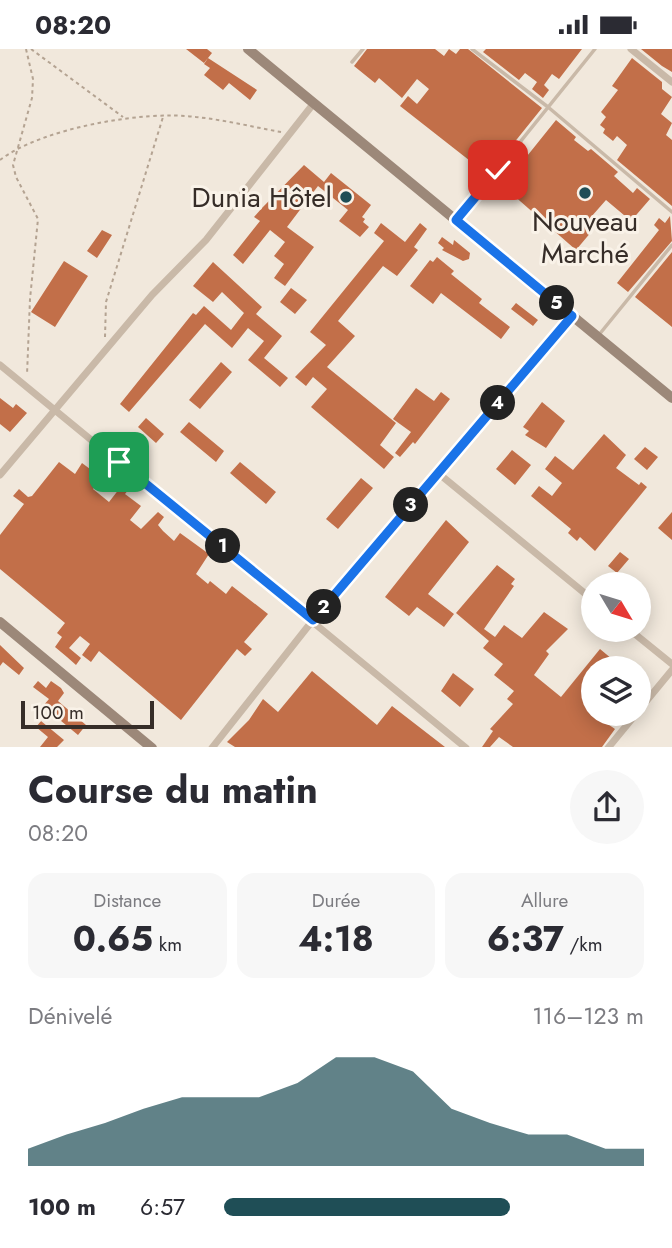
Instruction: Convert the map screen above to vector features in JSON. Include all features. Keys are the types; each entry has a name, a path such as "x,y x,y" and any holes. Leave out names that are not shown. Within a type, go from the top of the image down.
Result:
{"street":[{"path":"248,49 672,398"},
{"path":"631,49 672,82"},
{"path":"0,475 104,351 205,240 314,103"},
{"path":"212,747 313,620 572,316"},
{"path":"0,365 466,747"},
{"path":"438,473 581,590"},
{"path":"0,622 152,747"},
{"path":"645,642 672,664"},
{"path":"651,695 672,670"},
{"path":"608,747 625,726"}],"lane":[{"path":"352,62 363,49"},
{"path":"472,49 548,107 672,212"},
{"path":"456,220 595,49"},
{"path":"598,337 672,246"}],"path":[{"path":"26,49 33,79 32,98 13,165 16,177 38,219 30,299 26,387"},
{"path":"31,49 125,119"},
{"path":"104,351 106,302 163,116"},
{"path":"0,160 16,147 43,136 125,119 194,116 289,134"}],"building":[{"path":"186,49 207,49 212,53 204,63"},
{"path":"367,49 435,49 444,56 449,49 456,54 460,49 468,49 542,108 488,175 400,106 408,96 417,104 429,89 417,79 402,98 379,78 375,83 354,66"},
{"path":"486,49 582,49 559,79 552,74 544,85 549,90 543,98 532,89 537,82 525,73 519,80 483,52"},
{"path":"641,49 672,49 672,72 662,66"},
{"path":"208,58 257,90 250,100 229,83 223,90 204,75 210,68 204,64"},
{"path":"632,58 662,82 662,89 672,97 661,114 672,123 666,135 672,140 672,206 617,160 627,145 617,136 613,141 603,133 605,129 600,125 606,117 601,112 618,90 612,86"},
{"path":"556,120 576,137 574,140 588,151 591,149 618,172 614,176 633,193 637,188 650,199 631,221 606,200 584,225 592,231 576,250 503,186"},
{"path":"304,165 324,182 331,173 371,205 362,217 369,227 360,237 339,221 348,210 318,186 287,227 314,247 285,286 274,278 284,264 274,256 285,242 270,230 243,264 233,255 260,221 254,217"},
{"path":"670,216 672,241 628,292 617,283 659,230 654,225 659,218 665,223"},
{"path":"381,223 405,242 420,223 427,229 414,247 418,250 397,276 383,266 338,321 355,336 327,367 396,423 380,445 394,457 384,469 311,407 327,389 313,377 306,386 295,377 326,345 310,332 384,241 374,233"},
{"path":"102,230 112,235 97,258 87,251"},
{"path":"442,237 453,245 454,240 470,253 469,259 463,261 442,250 444,248 438,243"},
{"path":"672,252 672,327 635,297"},
{"path":"437,257 454,271 451,274 482,299 479,303 510,327 501,339 441,293 433,304 410,286 430,260 433,262"},
{"path":"64,261 88,276 55,327 31,312"},
{"path":"213,262 262,307 256,314 282,336 264,358 288,378 280,387 248,360 264,341 248,328 232,348 205,324 129,412 120,404 193,313 196,315 204,306 231,330 244,313 222,292 213,302 193,286"},
{"path":"291,288 307,300 295,314 280,302"},
{"path":"516,303 538,320 533,326 511,309"},
{"path":"221,362 232,372 200,409 189,400"},
{"path":"416,388 434,401 441,392 450,399 415,444 413,442 400,457 395,453 411,432 393,419"},
{"path":"0,398 13,408 16,404 27,413 10,432 0,424"},
{"path":"542,402 565,421 546,448 525,435 529,431 523,427"},
{"path":"146,418 164,434 156,443 138,427"},
{"path":"189,422 224,451 216,462 180,432"},
{"path":"604,434 626,455 616,468 639,485 641,482 647,487 595,551 580,537 577,541 568,533 571,529 531,496 539,486 552,496 562,483 545,469 555,456 573,470"},
{"path":"645,447 658,457 647,470 634,459"},
{"path":"512,450 531,465 515,485 496,469"},
{"path":"59,462 75,474 82,463 102,478 93,489 109,502 123,484 129,489 125,494 141,506 130,520 141,529 158,512 164,517 158,525 174,541 180,533 209,554 196,574 226,594 232,586 268,614 244,642 252,649 245,656 237,649 181,720 99,651 91,662 82,655 90,644 80,636 69,648 81,658 76,665 55,647 62,637 57,633 65,623 0,569 0,535 24,504 13,496 19,489 28,497 32,496"},
{"path":"240,462 276,492 266,504 230,473"},
{"path":"361,478 373,488 338,529 326,519"},
{"path":"672,512 672,540 658,528"},
{"path":"446,520 469,542 428,594 454,614 444,627 417,607 409,616 385,597"},
{"path":"620,552 629,559 618,572 608,566"},
{"path":"497,565 515,579 511,584 514,586 484,629 495,637 504,625 522,638 544,612 568,629 546,651 549,654 534,675 561,697 581,672 581,726 611,726 615,729 602,747 513,747 499,737 490,747 482,747 493,731 490,729 513,704 507,699 514,691 494,675 503,664 483,648 489,641 456,613"},
{"path":"0,645 24,668 19,675 3,662 0,666"},
{"path":"600,649 608,656 594,656"},
{"path":"312,671 377,725 392,706 445,747 235,747 227,742 249,720 263,699 278,712"},
{"path":"453,673 474,689 460,707 441,691"},
{"path":"38,681 46,688 51,681 61,688 64,693 58,701 86,725 78,735 43,706 49,699 33,687"},
{"path":"41,721 64,740 57,747 40,747 48,737 36,727"}],"place":[{"name":"Nouveau Marché","path":"585,193"},
{"name":"Dunia Hôtel","path":"346,197"}],"route":[{"path":"119,462 313,620 572,316 456,220 498,170"}]}
